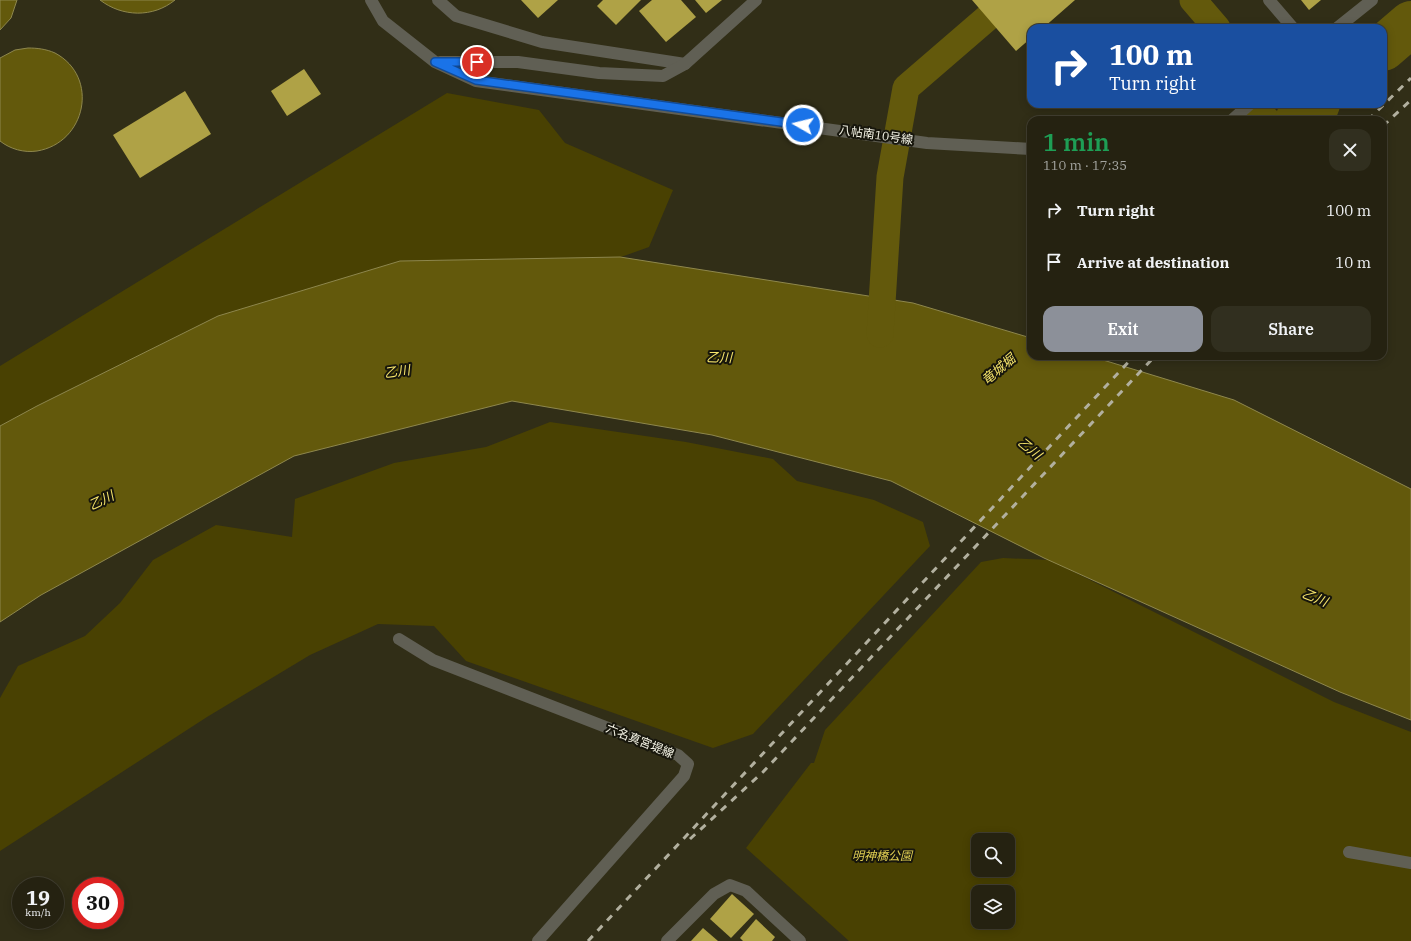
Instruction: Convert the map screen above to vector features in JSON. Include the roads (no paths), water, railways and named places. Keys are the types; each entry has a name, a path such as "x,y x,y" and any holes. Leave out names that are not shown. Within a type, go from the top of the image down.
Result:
{"street":[{"name":"八帖南10号線","path":"371,0 383,21 435,62 476,80 927,142 1027,149"},
{"path":"438,0 456,16 542,42 685,64"},
{"path":"435,62 518,62 599,72 663,76 685,64 756,0"},
{"path":"1269,0 1290,24"},
{"path":"1343,24 1372,0"},
{"path":"1236,116 1246,108"},
{"name":"六名真宮堤線","path":"399,638 433,660 678,755 688,764 684,776 538,941"},
{"path":"1349,852 1411,863"},
{"path":"667,941 714,894 730,885 746,891 800,941"}],"water":[{"path":"0,0 17,0 11,18 0,30"},
{"path":"100,0 175,0 157,10 138,13 118,10"},
{"path":"28,48 42,49 55,53 69,64 78,77 82,92 81,108 76,123 67,136 54,145 37,151 17,150 0,141 0,58 15,50"},
{"name":"乙川","path":"620,257 913,303 1027,337 1027,360 1103,360 1234,400 1411,489 1411,720 1340,692 1044,558 891,481 712,435 512,401 294,456 41,595 0,622 0,426 218,316 400,261"}],"waterway":[{"path":"880,334 890,177 906,88 1008,0"},
{"path":"1193,0 1214,24"},
{"name":"竜城堀","path":"1387,45 1411,24"},
{"path":"1255,108 1263,116"},
{"name":"竜城堀","path":"1303,116 1312,108"}],"railway":[{"path":"1387,101 1411,78"},
{"path":"1387,122 1411,100"},
{"path":"1372,116 1380,108"},
{"path":"588,941 1130,360"},
{"path":"690,839 763,772 1151,360"}],"park label":[{"name":"明神橋公園","path":"882,856"}]}
